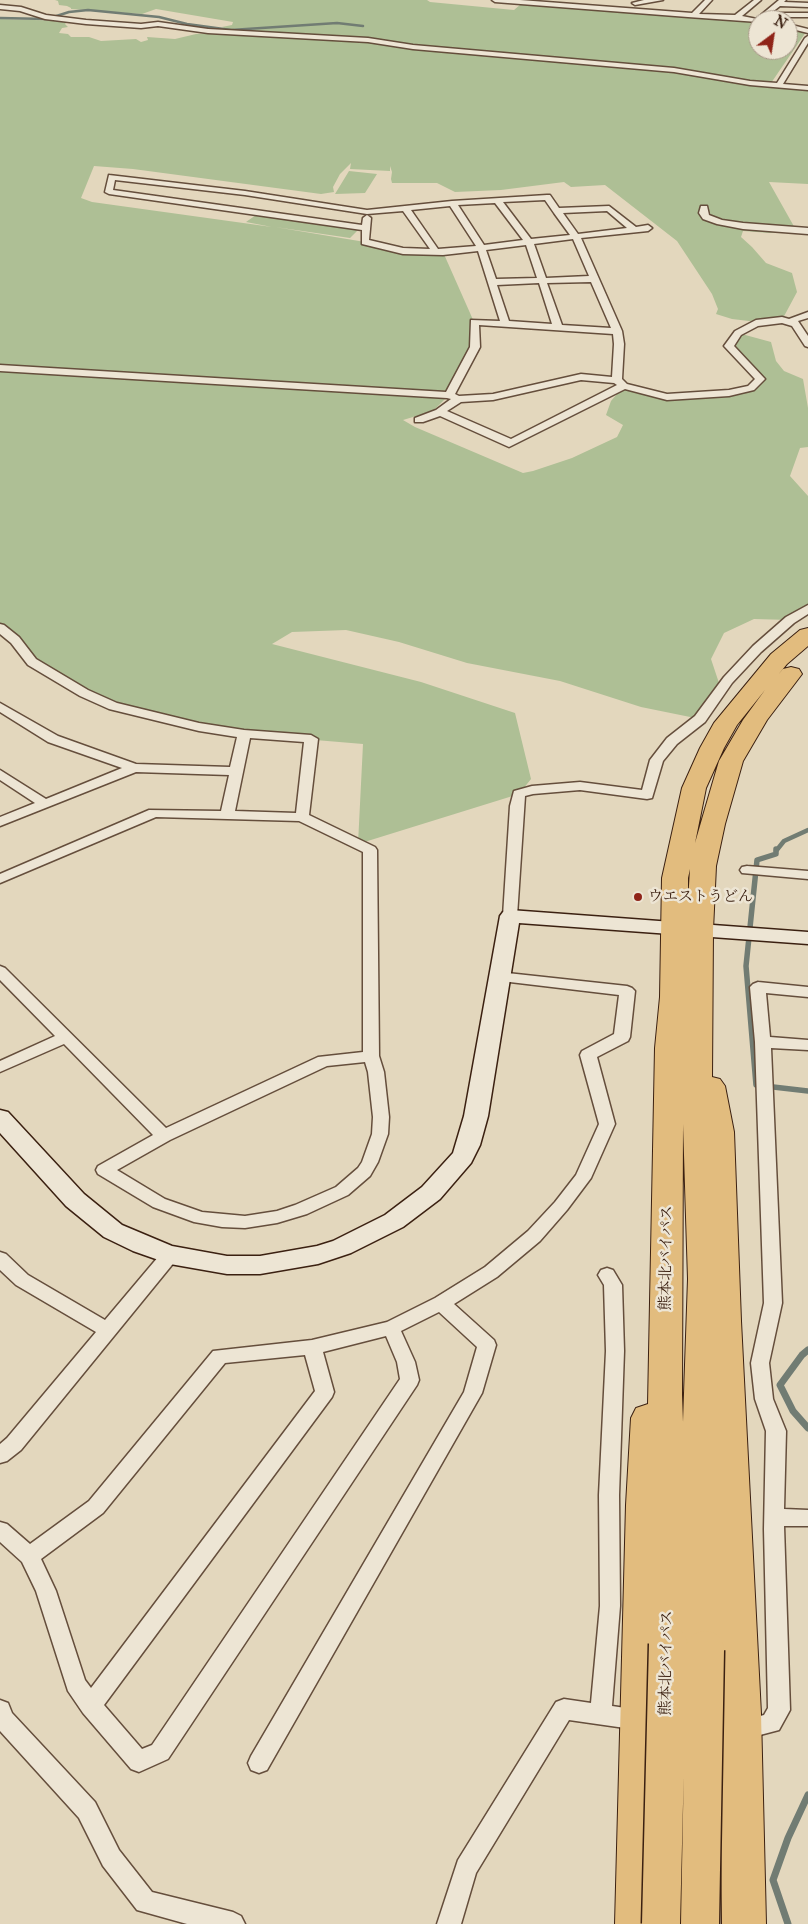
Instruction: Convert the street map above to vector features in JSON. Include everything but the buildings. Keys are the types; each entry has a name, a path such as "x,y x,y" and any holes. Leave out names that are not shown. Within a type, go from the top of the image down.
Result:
{"highway":[{"name":"熊本北バイパス","path":"661,1924 699,1476 704,1279 697,1089 699,1036 687,929 675,878 694,788 712,748 726,723 748,695 780,659 808,635"},
{"name":"熊本北バイパス","path":"700,1924 686,1647 665,1395 669,1048 674,997 687,929 704,866 712,824 731,761 755,720 777,689 808,657"},
{"path":"699,1036 720,1132 724,1321 742,1730 744,1924"},
{"path":"637,1924 644,1505 653,1334 667,1270"}],"street":[{"path":"495,0 748,19"},
{"path":"655,12 657,11 655,8 632,2 660,0"},
{"path":"694,15 709,0"},
{"path":"736,17 758,0"},
{"path":"771,10 781,2 808,5"},
{"path":"0,7 21,9 53,18 134,26 158,24 208,31 368,40 412,47 475,51 601,65 674,70 750,83 808,88"},
{"path":"779,85 808,38"},
{"path":"365,228 110,192 112,177 245,193 368,212 452,203 547,197 576,237 617,332 620,344 621,383"},
{"path":"225,209 245,193"},
{"path":"497,200 530,242 558,327"},
{"path":"452,203 482,247 505,323"},
{"path":"405,207 436,252"},
{"path":"557,211 610,208 634,230"},
{"path":"704,208 703,212 706,217 720,222 808,231"},
{"path":"368,212 365,242 403,251 436,252 648,228"},
{"path":"492,282 594,279"},
{"path":"791,322 796,318 808,315"},
{"path":"0,368 454,397 493,397 581,377 621,383 667,397 729,393 751,388 760,379 728,346 738,333 756,324 782,320 791,322 796,324 808,344"},
{"path":"419,420 440,412 454,397 475,347 474,322 617,332"},
{"path":"440,412 510,443 621,383"},
{"path":"0,1118 56,1180 94,1216 113,1230 170,1256 227,1265 260,1265 318,1255 371,1234 394,1222 431,1193 454,1168 468,1145 476,1116 498,977 510,916 519,794 532,790 580,786 647,795 657,760 672,741 700,719 728,680 757,649 790,620 808,608"},
{"path":"0,628 16,640 32,662 48,674 113,706 199,727 244,734 311,739 302,817"},
{"path":"0,707 53,738 134,768 237,771"},
{"path":"227,815 244,734"},
{"path":"0,822 134,768"},
{"path":"0,774 46,804"},
{"path":"0,879 154,813 302,817 370,850 371,1056 376,1072 381,1117 380,1134 370,1162 353,1183 342,1191 301,1210 277,1217 245,1222 200,1218 160,1203 104,1170 164,1136 324,1061 371,1056"},
{"path":"748,870 808,875"},
{"path":"510,916 808,938"},
{"path":"0,972 164,1136"},
{"path":"29,1556 96,1507 220,1356 312,1347 391,1328 441,1303 496,1268 548,1222 583,1178 607,1124 588,1055 622,1037 627,991 498,977"},
{"path":"449,1924 466,1868 564,1709 641,1720 742,1730 771,1723 779,1710 774,1517 776,1431 764,1399 760,1363 773,1303 763,1042 758,987 808,992"},
{"path":"0,1067 66,1037"},
{"path":"763,1042 808,1045"},
{"path":"1,1453 14,1444 170,1256"},
{"path":"0,1259 22,1280 107,1330"},
{"path":"601,1714 610,1606 609,1495 614,1351 614,1285 607,1275"},
{"path":"259,1763 474,1393 487,1345 441,1303"},
{"path":"0,1530 29,1556 46,1591 76,1684 91,1706 139,1762 160,1752 410,1380 406,1362 391,1328"},
{"path":"91,1706 325,1392 312,1347"},
{"path":"774,1517 808,1518"},
{"path":"0,1710 3,1719 87,1810 111,1858 144,1902 233,1924"}],"green space":[{"path":"55,0 427,0 430,2 514,10 521,4 748,20 748,60 787,60 769,86 808,89 808,184 769,182 796,230 770,233 743,231 741,237 766,263 792,273 797,292 782,320 749,321 732,319 716,314 718,309 712,294 677,241 605,185 571,187 564,182 501,190 455,192 437,183 392,183 390,166 390,171 350,169 351,163 340,174 333,187 334,192 321,194 133,169 94,166 81,198 92,202 272,227 246,222 256,215 359,229 350,238 275,227 365,242 376,246 443,252 474,322 475,338 449,395 433,411 403,420 415,427 523,473 572,458 617,437 623,425 606,415 611,401 624,386 667,397 742,390 760,379 731,341 738,333 771,342 776,361 784,371 803,379 808,408 808,447 800,448 790,476 808,496 808,609 790,620 754,619 724,633 711,659 721,689 700,719 641,707 560,681 467,663 399,642 346,630 292,632 272,644 421,682 515,713 531,779 519,794 358,844 363,744 244,734 113,706 49,673 0,628 0,19 68,21 65,24 68,27 62,28 59,33 68,34 71,37 89,37 101,41 136,39 141,42 148,40 147,37 175,39 196,34 224,33 229,30 222,27 232,25 233,22 156,9 142,14 71,9 67,6 59,5 58,1"},
{"path":"798,30 806,32 798,44"},
{"path":"349,171 377,174 365,193 335,194"}],"waterway":[{"path":"0,18 47,19 69,12 88,10 159,17 187,24 231,30 337,23 363,26"},
{"path":"776,851 784,841 808,830"},
{"path":"776,851 776,854 757,860 746,966 756,1085 808,1091"},
{"path":"808,1350 802,1355 780,1385 793,1411 808,1428"},
{"path":"788,1924 773,1880 788,1838 808,1795"}],"place":[{"name":"ウエストうどん","path":"638,897"}]}
